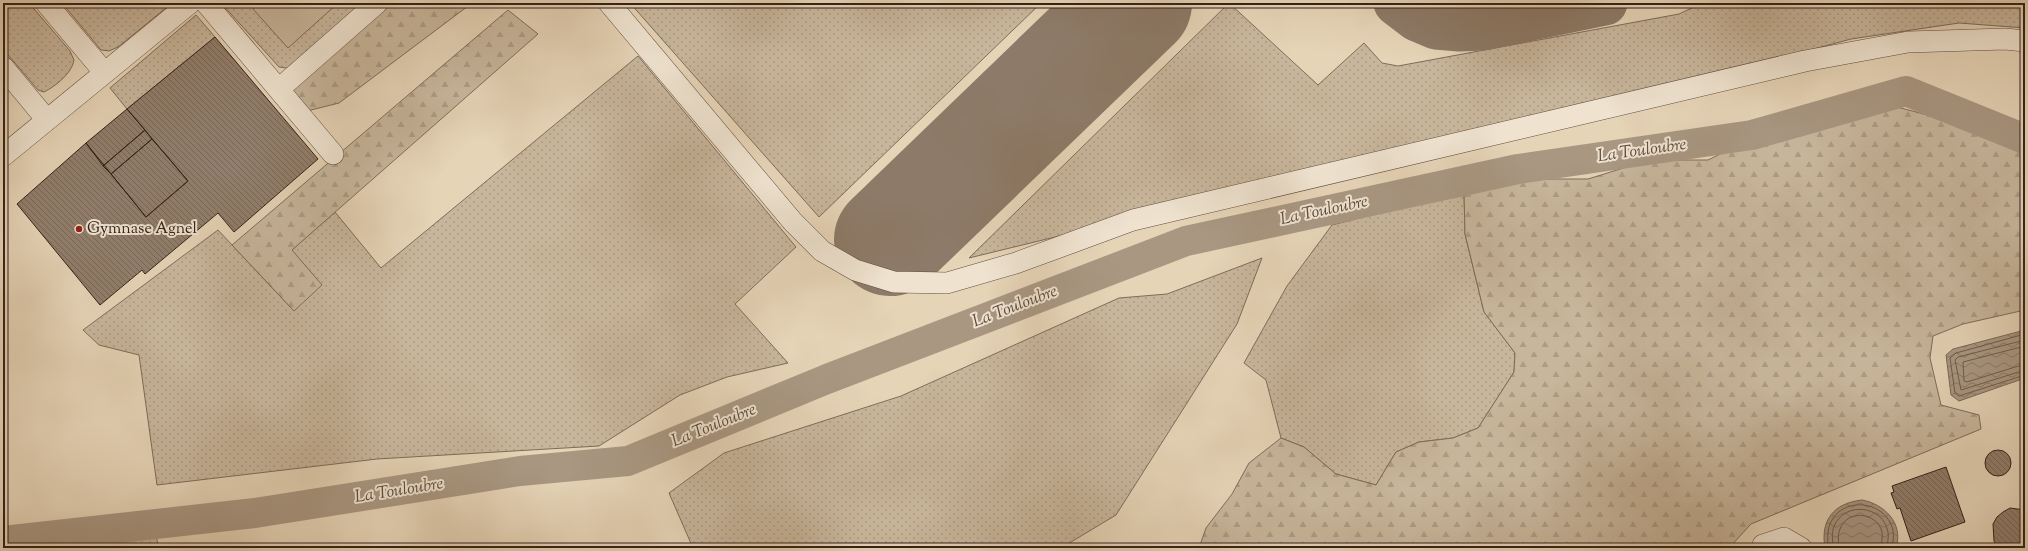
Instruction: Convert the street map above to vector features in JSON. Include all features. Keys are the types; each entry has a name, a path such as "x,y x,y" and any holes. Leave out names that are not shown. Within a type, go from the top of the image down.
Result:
{"street":[{"path":"46,3 104,72"},
{"path":"3,156 190,3"},
{"path":"206,3 333,154"},
{"path":"279,89 377,3"},
{"path":"609,3 793,222 822,251 855,270 894,282 947,283 1016,263 1133,220 1805,61 1908,42 2005,39 2025,40"},
{"path":"3,67 47,120"},
{"path":"1762,548 1763,545 1784,538 1801,548"}],"green space":[{"path":"3,3 29,3 70,51 74,60 70,70 58,83 44,92 38,90 3,49"},
{"path":"62,3 172,3 118,47 109,51 101,50"},
{"path":"221,3 365,3 287,68 279,67"},
{"path":"259,3 338,3 288,48 253,9"},
{"path":"377,3 472,3 339,103 299,113 279,89"},
{"path":"630,3 1041,3 819,217"},
{"path":"1229,3 1318,85 1364,43 1382,63 1398,66 1679,14 1702,3 2025,3 2025,28 1959,23 1851,39 1702,79 969,258"},
{"path":"508,10 538,34 292,250 322,285 294,311 232,245"},
{"path":"196,15 215,37 127,109 110,88"},
{"path":"638,56 796,247 735,304 788,363 727,377 680,395 599,446 377,459 157,485 139,355 99,345 83,330 218,230 294,311 292,250 335,212 381,268"},
{"path":"1897,107 1939,118 2025,152 2025,310 1963,324 1933,336 1930,358 1941,405 1979,415 1981,429 1751,524 1729,548 1199,548 1206,528 1232,494 1249,463 1281,438 1304,447 1336,474 1376,485 1396,452 1419,442 1453,438 1478,428 1514,372 1515,353 1484,312 1465,234 1464,192 1523,179 1588,179 1630,166 1660,160 1708,160 1736,146 1779,138 1832,121"},
{"path":"1464,192 1465,234 1484,312 1515,353 1514,372 1478,428 1453,438 1419,442 1396,452 1376,485 1336,474 1304,447 1281,438 1266,380 1244,363 1287,286 1332,225"},
{"path":"1262,258 1237,324 1116,515 1061,548 693,548 669,493 724,453 901,396 1119,298 1167,294"},
{"path":"156,536 159,548 80,548"}],"water":[{"path":"2025,330 2025,378 1959,401 1951,395 1946,355 1953,349"},
{"path":"1862,500 1870,502 1885,510 1895,523 1898,539 1896,548 1825,548 1825,529 1827,521 1831,515 1844,505"}],"building":[{"path":"215,37 318,159 234,232 218,213 145,274 142,270 100,305 17,204 86,143 146,217 188,181 127,109"},
{"path":"127,109 145,130 103,166 86,143"},
{"path":"145,130 152,139 111,174 103,166"},
{"path":"152,139 188,181 146,217 111,174"},
{"path":"1998,450 2007,454 2011,463 2007,472 1998,476 1989,472 1985,463 1989,454"},
{"path":"1946,467 1965,522 1911,541 1900,508 1897,509 1891,493 1894,492 1892,486"},
{"path":"2010,508 2025,510 2025,548 1998,548 1994,541 1993,524 1997,517"}],"waterway":[{"name":"La Touloubre","path":"3,541 255,513 520,471 628,461 827,379 1186,241 1518,169 1752,135 1906,91 2025,139"}],"taxiway":[{"path":"1396,3 1417,19 1436,27 1460,29 1483,28 1605,3"}],"runway":[{"path":"890,240 1136,3"}],"place":[{"name":"Gymnase Agnel","path":"79,229"}]}
